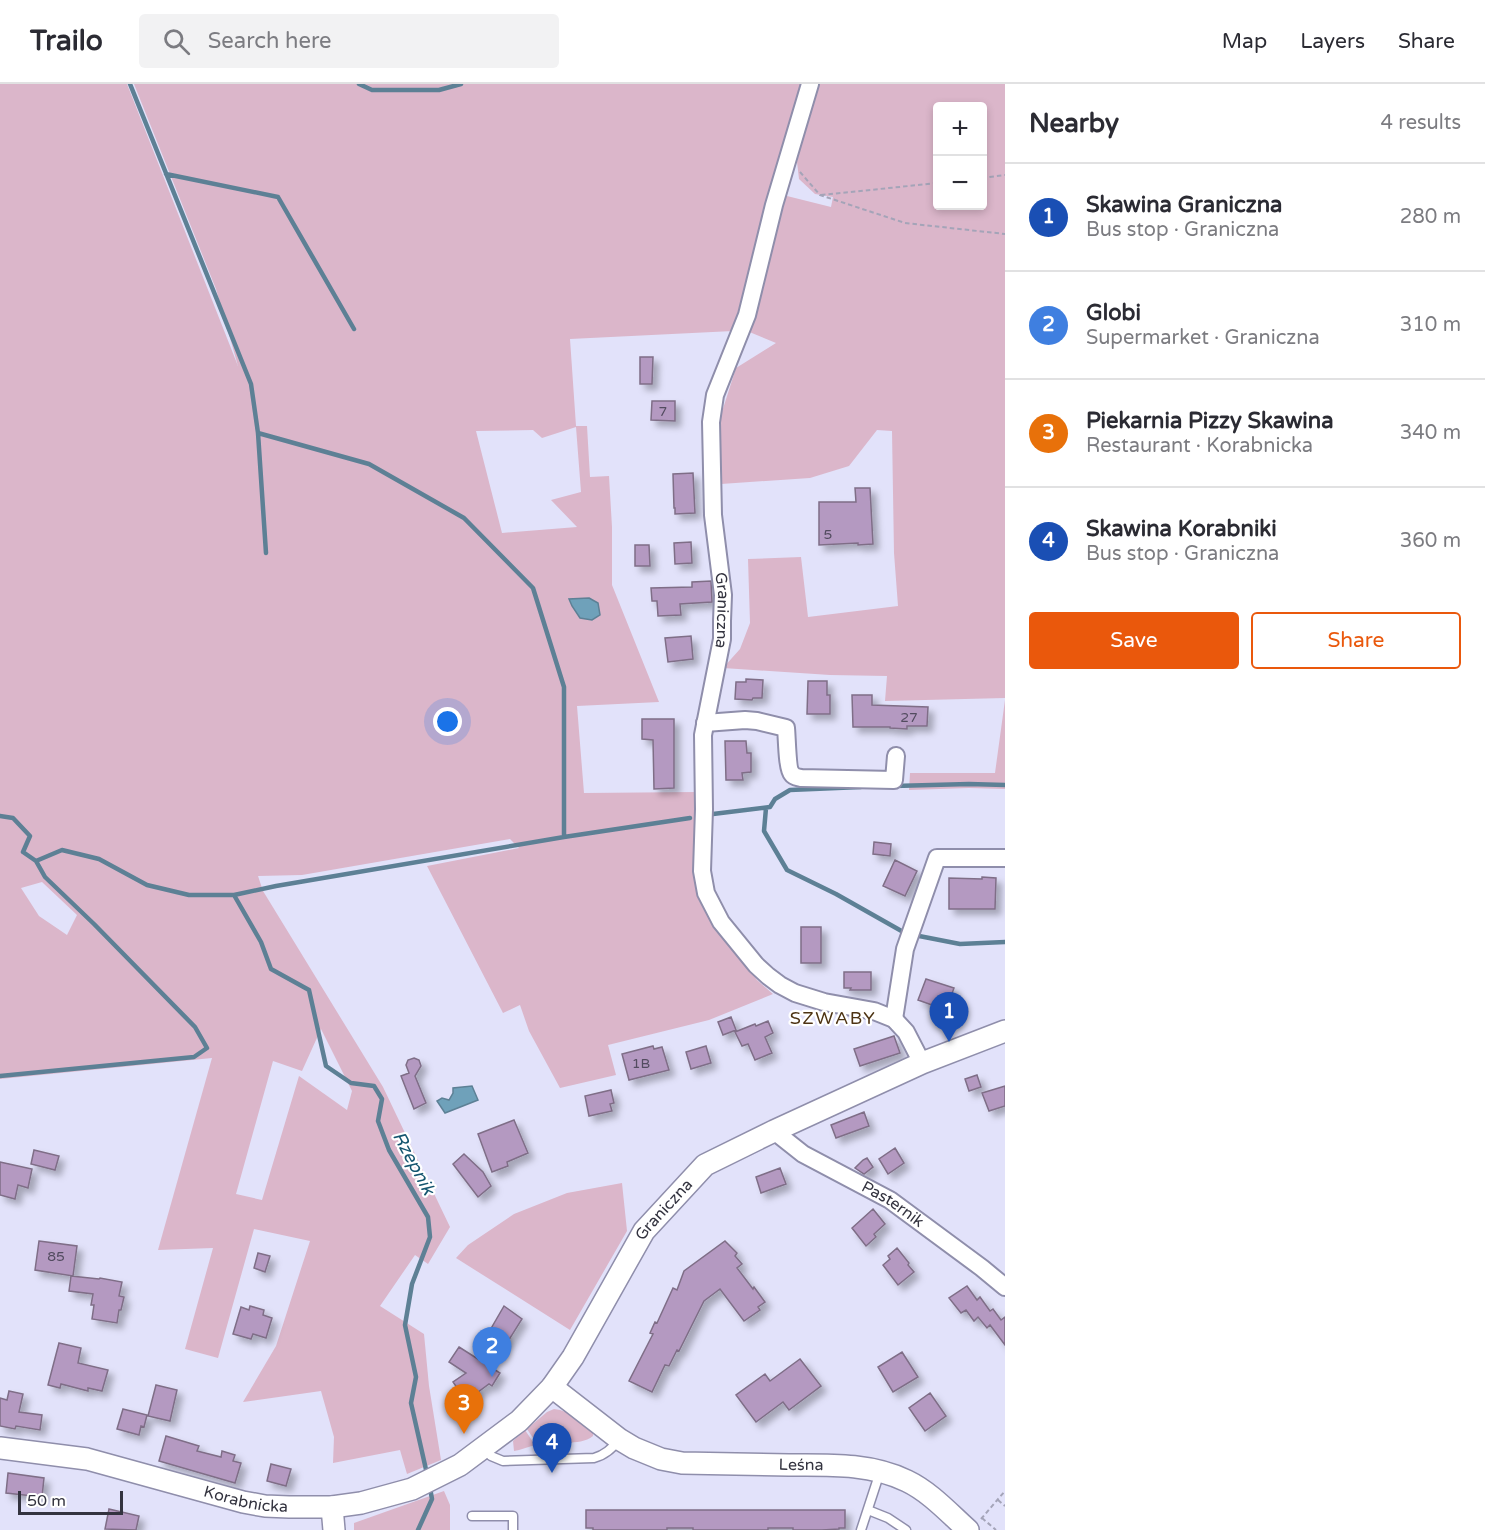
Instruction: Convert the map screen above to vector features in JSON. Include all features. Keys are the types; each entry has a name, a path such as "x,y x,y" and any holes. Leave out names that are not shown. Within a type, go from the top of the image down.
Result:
{"street":[{"name":"Graniczna","path":"810,84 774,205 747,315 715,395 711,422 713,515 723,594 720,647 703,735 702,871 706,893 721,922 756,965 780,985 795,993 824,1002 874,1011 894,1019"},
{"path":"705,723 745,720 786,728 789,768 793,775 801,778 894,780 896,756"},
{"path":"922,1063 904,1030 894,1019 909,934 923,902 937,858 1005,858"},
{"name":"Graniczna","path":"484,1448 519,1421 552,1387 573,1357 644,1231 705,1165 922,1063 1005,1031"},
{"name":"Pasternik","path":"774,1131 803,1154 890,1200 1005,1287"},
{"name":"Leśna","path":"552,1387 620,1439 646,1454 682,1463 866,1468 895,1475 910,1482 976,1524"},
{"name":"Korabnicka","path":"0,1448 87,1459 265,1506 332,1507 377,1499 412,1489 449,1471 484,1448"},
{"path":"332,1507 334,1530"}],"lane":[{"path":"484,1448 491,1456 503,1461 594,1458 602,1456 620,1439"},
{"path":"861,1530 880,1472"},
{"path":"868,1510 888,1518 906,1530"},
{"path":"472,1516 513,1516 513,1530"}],"path":[{"path":"788,159 820,195 905,223 1005,234"},
{"path":"987,177 1005,175"},
{"path":"820,195 933,184"},
{"path":"996,1530 976,1524 1005,1491"},
{"path":"998,1500 1005,1506"}],"shaded area":[{"path":"0,84 127,84 238,366 216,289 134,84 802,84 733,331 570,339 576,426 587,426 590,477 609,476 612,585 659,702 577,706 584,793 697,792 717,924 757,980 773,994 709,1020 608,1045 616,1075 560,1088 529,1031 520,1005 503,1013 427,866 519,848 510,839 302,875 258,876 263,891 383,1087 450,1227 428,1264 415,1255 380,1306 424,1334 429,1386 441,1460 407,1474 400,1450 333,1463 334,1437 321,1391 243,1402 276,1346 310,1241 254,1229 218,1358 185,1349 213,1248 158,1250 212,1058 0,1079","holes":["576,427 581,492 551,500 577,527 502,533 476,431 533,430 542,438","42,882 77,915 67,935 39,916 21,888","321,1029 352,1091 347,1110 299,1076 262,1200 236,1194 273,1061 302,1071"]},
{"path":"816,84 1005,84 1005,698 885,701 887,676 723,668 740,649 750,623 748,559 801,557 808,617 898,606 894,553 892,431 877,430 849,466 810,478 721,484 717,462 720,418 736,368 776,343 747,331 783,195 831,207 833,197 815,194 799,179 797,162"},
{"path":"1005,700 1005,789 909,790 910,773 995,773"},
{"path":"622,1183 627,1231 570,1330 456,1258 468,1245 514,1214 567,1193"},
{"path":"554,1409 575,1417 593,1432 593,1436 584,1441 567,1443 566,1439 535,1441 527,1429"},
{"path":"525,1430 535,1445 514,1451 513,1441"},
{"path":"444,1491 450,1505 450,1530 354,1530 354,1523"}],"water":[{"path":"589,598 598,603 600,615 592,620 580,618 569,599"},
{"path":"472,1086 478,1100 445,1113 437,1101 442,1098 449,1100 453,1088"}],"building":[{"path":"640,357 653,357 652,384 640,384"},
{"path":"652,401 675,401 675,421 651,420"},
{"path":"693,473 695,513 675,514 673,474"},
{"path":"855,488 870,488 873,544 819,545 819,502 856,502"},
{"path":"691,542 692,563 675,564 674,543"},
{"path":"635,545 649,545 650,566 635,566"},
{"path":"711,581 712,602 680,604 681,615 658,616 657,601 652,601 651,588 692,587 692,582"},
{"path":"691,636 693,659 668,662 665,638"},
{"path":"746,679 763,680 762,698 735,699 736,682 746,682"},
{"path":"808,681 827,681 830,714 807,714"},
{"path":"852,695 872,695 872,705 928,707 927,726 907,726 907,729 853,727"},
{"path":"642,719 674,719 674,788 654,789 653,740 642,739"},
{"path":"725,741 746,741 747,753 751,753 751,772 742,773 743,780 726,780"},
{"path":"874,842 891,844 890,856 873,854"},
{"path":"895,860 917,871 905,896 883,886"},
{"path":"982,877 996,878 995,909 949,909 949,878 982,879"},
{"path":"801,927 821,927 821,963 801,963"},
{"path":"844,972 871,972 871,990 844,988"},
{"path":"926,979 954,988 946,1010 918,1000"},
{"path":"731,1017 736,1030 723,1035 718,1022"},
{"path":"768,1021 773,1033 765,1037 772,1053 755,1060 748,1044 742,1046 735,1032"},
{"path":"894,1036 900,1053 860,1066 854,1049"},
{"path":"653,1046 654,1049 662,1047 669,1070 629,1080 622,1054"},
{"path":"706,1046 711,1063 691,1069 686,1052"},
{"path":"414,1058 419,1060 421,1066 415,1076 426,1103 414,1109 401,1076 409,1073 406,1065 408,1060"},
{"path":"977,1075 981,1087 969,1091 965,1079"},
{"path":"1005,1086 1005,1106 989,1111 982,1093"},
{"path":"611,1090 614,1103 610,1104 612,1111 589,1116 585,1096"},
{"path":"864,1112 869,1126 836,1138 831,1125"},
{"path":"514,1120 528,1153 507,1162 508,1166 492,1172 478,1134"},
{"path":"895,1148 904,1163 888,1174 879,1159"},
{"path":"34,1150 59,1156 55,1170 31,1164"},
{"path":"464,1154 483,1172 491,1186 478,1197 453,1164"},
{"path":"867,1158 873,1167 864,1174 855,1168"},
{"path":"0,1162 32,1169 28,1188 18,1185 15,1199 0,1195"},
{"path":"780,1168 786,1184 761,1193 756,1177"},
{"path":"873,1209 885,1224 866,1246 852,1228"},
{"path":"39,1241 77,1246 73,1276 35,1270"},
{"path":"725,1241 737,1253 735,1256 742,1264 737,1268 765,1302 758,1307 760,1310 744,1321 720,1289 704,1301 679,1351 677,1350 669,1366 665,1365 652,1392 629,1381 653,1334 650,1333 655,1322 657,1323 673,1288 677,1290 684,1271"},
{"path":"897,1248 914,1272 898,1285 883,1265 890,1259 888,1256"},
{"path":"258,1253 270,1256 265,1272 254,1268"},
{"path":"71,1276 122,1282 119,1296 124,1297 117,1323 92,1319 93,1294 69,1291"},
{"path":"967,1286 977,1300 980,1297 990,1311 993,1309 1001,1320 1005,1317 1005,1345 990,1325 987,1328 978,1317 974,1321 966,1310 961,1313 949,1298"},
{"path":"250,1306 264,1310 263,1315 272,1318 266,1338 253,1334 251,1339 233,1334 241,1307 249,1310"},
{"path":"504,1306 522,1319 507,1343 489,1332"},
{"path":"59,1343 81,1348 78,1363 108,1370 102,1391 88,1388 88,1391 61,1384 60,1388 48,1385"},
{"path":"459,1347 500,1373 492,1386 489,1384 466,1401 453,1382 466,1373 449,1362"},
{"path":"902,1352 918,1377 893,1392 878,1367"},
{"path":"800,1359 821,1386 789,1410 783,1402 756,1422 736,1395 765,1374 770,1381"},
{"path":"156,1385 177,1390 170,1421 148,1416"},
{"path":"9,1391 23,1394 19,1412 42,1415 40,1430 0,1426 0,1398 7,1400"},
{"path":"930,1393 946,1416 925,1431 909,1408"},
{"path":"123,1409 147,1415 139,1435 117,1429"},
{"path":"166,1436 199,1446 197,1451 221,1457 222,1451 235,1455 233,1461 241,1463 235,1483 159,1461"},
{"path":"271,1464 291,1469 286,1486 267,1481"},
{"path":"8,1473 44,1478 42,1497 6,1493"},
{"path":"109,1509 139,1516 136,1530 105,1529"},
{"path":"586,1510 845,1510 845,1528 822,1530 667,1528 667,1530 593,1530 593,1528 586,1528"}],"waterway":[{"path":"130,84 251,384 258,433 266,553"},
{"path":"359,84 372,90 439,90 461,84"},
{"path":"166,174 278,197 354,329"},
{"path":"258,433 369,464 464,518 533,588 564,687 564,837"},
{"path":"894,786 1005,785"},
{"path":"713,814 770,807 775,799 790,790 861,787"},
{"path":"766,808 764,831 787,870 836,894 905,933"},
{"name":"Rzepnik","path":"0,816 13,818 30,836 23,852 36,861 62,850 99,859 147,885 189,895 234,895 261,942 271,969 309,990 326,1066 351,1083 374,1086 382,1099 378,1121 389,1150 428,1217 430,1237 412,1284 405,1325 416,1377 411,1403 427,1474"},
{"path":"234,895 564,837 690,818"},
{"path":"0,1076 194,1057 207,1048 195,1027 45,877 36,861"},
{"path":"914,935 960,944 1005,942"},
{"name":"Rzepnik","path":"418,1530 432,1499 430,1488"}],"place":[{"name":"Skawina Graniczna","path":"949,1042"},
{"name":"Globi","path":"492,1377"},
{"name":"Piekarnia Pizzy Skawina","path":"464,1434"},
{"name":"Skawina Korabniki","path":"552,1473"}],"district":[{"name":"SZWABY","path":"833,1018"}]}
